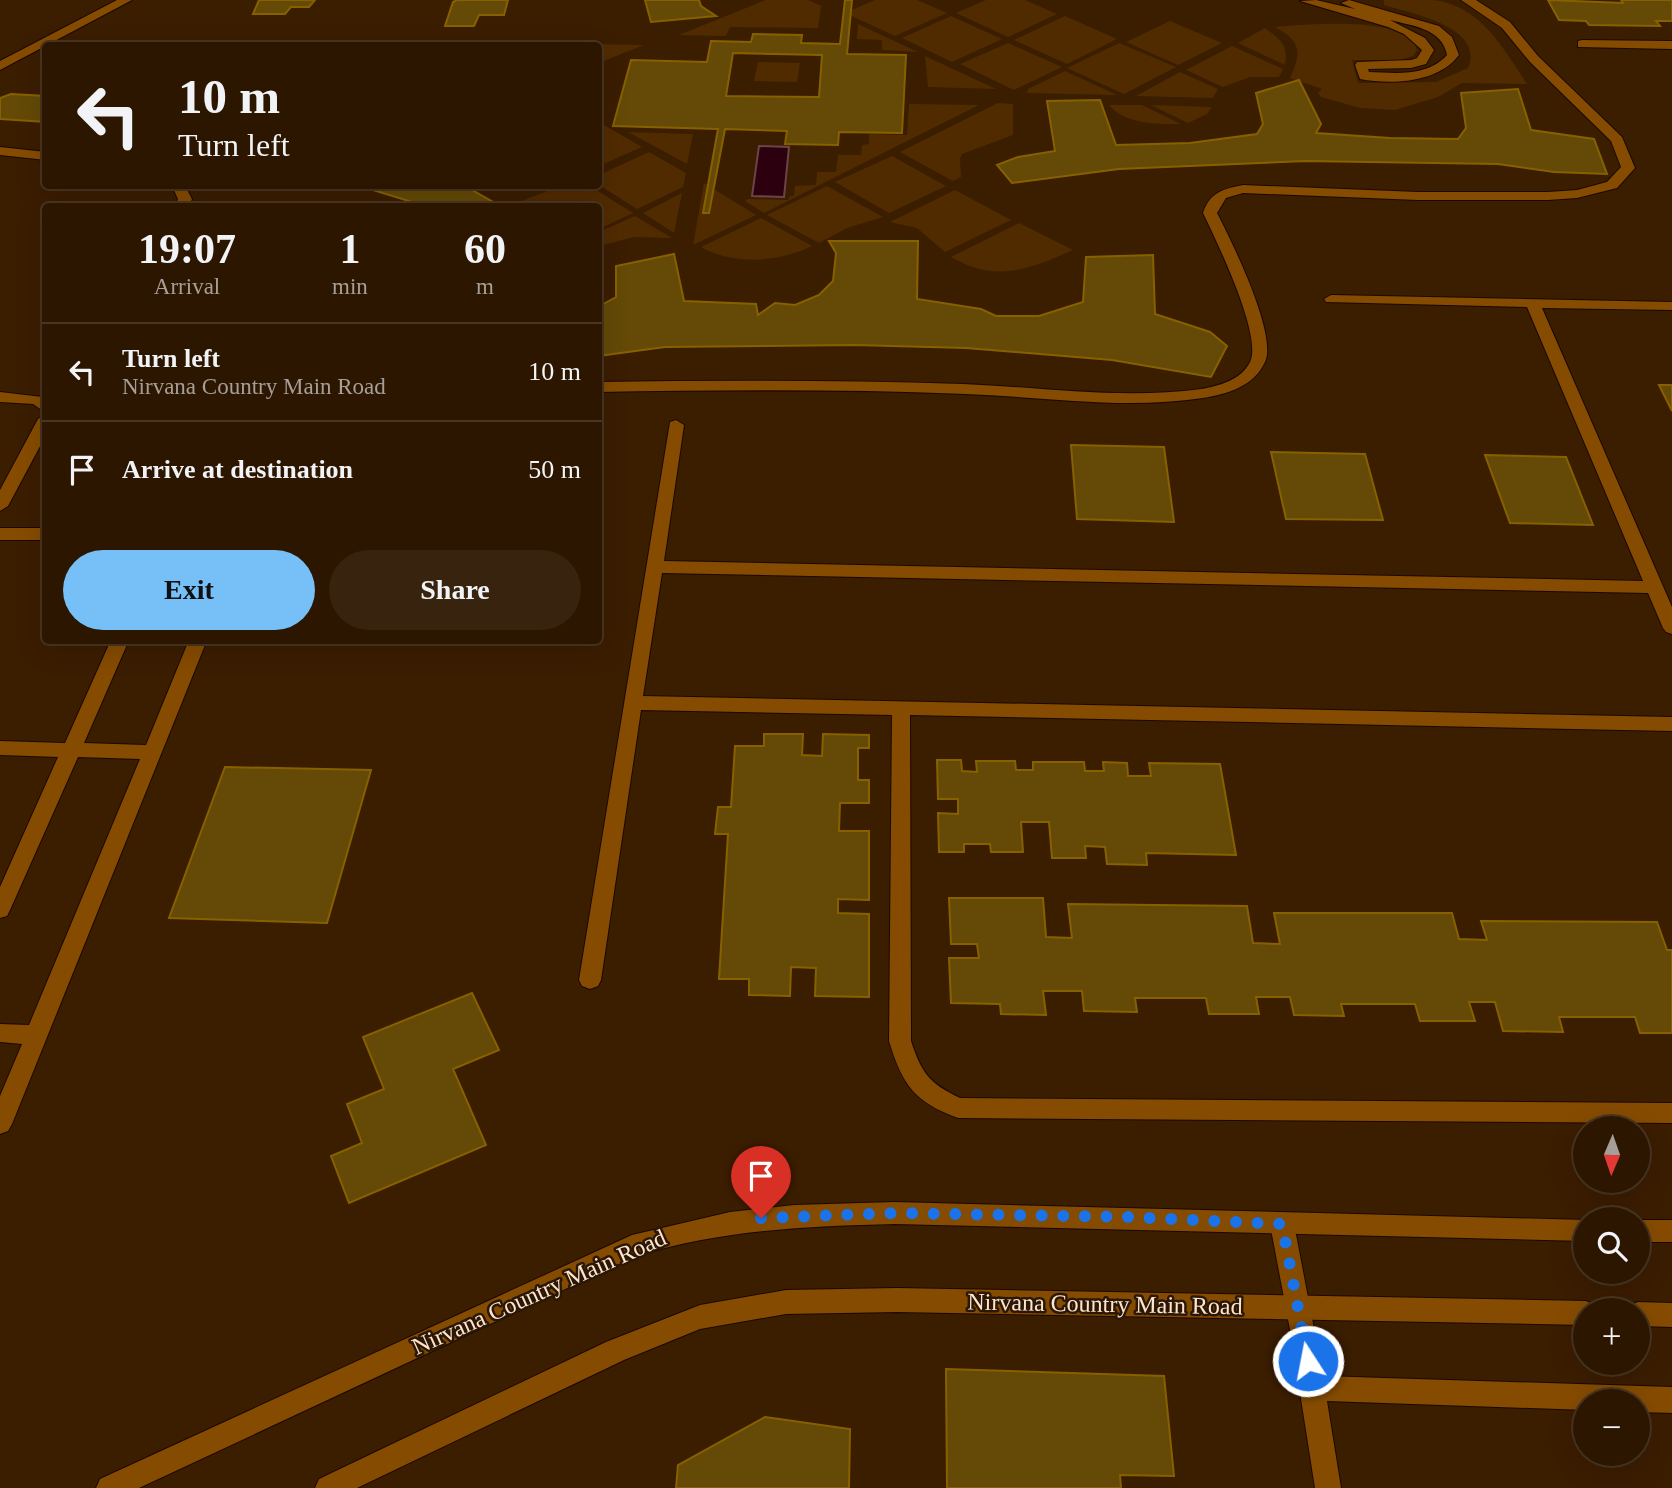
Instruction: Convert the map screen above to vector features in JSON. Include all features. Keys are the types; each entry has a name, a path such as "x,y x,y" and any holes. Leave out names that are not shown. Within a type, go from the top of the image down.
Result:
{"street":[{"path":"46,42 126,0"},
{"path":"602,387 793,384 968,389 1114,398 1188,395 1222,390 1249,374 1260,357 1260,339 1227,246 1210,213 1214,200 1224,193 1243,188 1418,195 1548,196 1577,194 1612,185 1629,168 1617,140 1534,60 1506,25 1493,14 1467,0"},
{"path":"1304,1 1323,5 1352,1 1435,29 1446,36 1453,55 1440,69 1425,74 1364,76 1361,65 1411,64 1422,61 1428,50 1426,43 1406,29 1304,1"},
{"path":"0,66 42,44"},
{"path":"1582,44 1672,45"},
{"path":"0,151 42,156"},
{"path":"1331,299 1672,306"},
{"path":"1533,303 1672,628"},
{"path":"0,397 37,400 42,404"},
{"path":"590,981 676,425"},
{"path":"0,506 42,427"},
{"path":"0,534 42,534"},
{"path":"654,567 1654,587"},
{"path":"0,910 118,644"},
{"path":"0,1124 196,644"},
{"path":"633,703 1672,724"},
{"path":"901,709 900,1041 909,1072 924,1092 958,1108 1672,1113"},
{"path":"0,748 152,752"},
{"path":"0,1033 36,1035"},
{"name":"Nirvana Country Main Road","path":"109,1488 632,1247 670,1234 721,1222 768,1217 871,1213 1129,1217 1282,1224 1573,1230"},
{"path":"1282,1224 1313,1388 1328,1488"},
{"path":"1650,1231 1672,1231"},
{"name":"Nirvana Country Main Road","path":"328,1488 615,1351 700,1317 735,1309 786,1302 897,1300 1573,1313"},
{"path":"1650,1314 1672,1315"},
{"path":"1313,1388 1672,1400"}],"shaded area":[{"path":"766,0 808,0 821,6 818,28 730,27 726,36 679,35"},
{"path":"875,0 917,0 947,13 895,36 845,13"},
{"path":"986,0 1025,0 1057,14 1008,37 956,13"},
{"path":"1384,0 1433,0 1464,10 1500,43 1527,84 1462,83 1438,97 1395,110 1360,108 1321,97 1318,93 1322,89 1290,78 1297,48 1290,37 1275,27 1330,24 1375,26 1395,31 1409,39 1417,50 1413,56 1400,60 1352,60 1358,83 1436,82 1468,68 1471,54 1466,42 1456,32 1427,18 1384,5"},
{"path":"951,16 1002,39 952,62 902,38"},
{"path":"1065,16 1117,39 1067,64 1014,40"},
{"path":"1170,21 1222,43 1178,65 1126,42"},
{"path":"858,24 918,52 882,50 882,40 857,39"},
{"path":"1265,28 1282,43 1286,52 1285,65 1238,43"},
{"path":"1008,43 1062,67 1014,90 960,64"},
{"path":"1119,43 1176,67 1124,94 1067,68"},
{"path":"602,44 644,45 602,62"},
{"path":"1232,46 1283,69 1279,77 1250,77 1223,87 1186,70"},
{"path":"925,56 996,89 928,87"},
{"path":"758,62 800,63 797,82 754,81"},
{"path":"1065,71 1117,95 1027,93 1028,89"},
{"path":"1180,72 1218,89 1213,98 1136,96"},
{"path":"998,103 1013,104 1013,135 962,154 961,177 953,181 900,152"},
{"path":"909,104 979,105 764,213 745,201 788,200 790,196 794,196 795,186 816,185 817,172 836,172 838,155 861,155 862,145 869,144 869,134 907,135"},
{"path":"1109,105 1142,105 1181,124 1133,120 1116,112"},
{"path":"1151,105 1212,107 1207,114 1188,123"},
{"path":"602,124 642,147 602,165"},
{"path":"628,132 693,134 687,164"},
{"path":"759,146 789,147 784,197 752,196"},
{"path":"649,152 686,173 683,187 637,209 602,187 602,174"},
{"path":"892,156 946,186 889,213 835,182"},
{"path":"704,183 756,215 693,245"},
{"path":"827,186 883,217 847,228 819,243 767,215"},
{"path":"552,189 595,189 633,213 602,228 602,203 517,203"},
{"path":"955,190 1011,220 945,252 917,228 890,222"},
{"path":"682,193 674,233 643,213"},
{"path":"635,216 672,238 634,237 602,245 602,231"},
{"path":"761,218 812,246 785,256 756,260 728,257 701,247"},
{"path":"1019,223 1073,250 1012,271 983,270 951,257"}],"building":[{"path":"259,0 315,0 309,7 291,7 285,14 253,14"},
{"path":"508,0 504,15 479,15 474,26 445,26 453,2"},
{"path":"645,0 699,0 701,6 716,16 651,22"},
{"path":"845,0 852,0 847,54 906,55 902,133 839,132 838,145 785,144 787,131 725,129 709,213 703,213 718,129 613,126 631,60 707,62 711,41 751,42 753,34 802,35 801,43 840,44","holes":["733,53 822,55 819,97 726,96"]},
{"path":"1548,0 1623,3 1621,0 1672,0 1672,21 1656,21 1660,26 1589,25 1586,21 1559,20"},
{"path":"1299,80 1321,124 1316,133 1390,138 1458,139 1466,128 1461,93 1518,89 1531,130 1594,139 1607,174 1554,172 1498,164 1305,161 1119,169 1012,183 997,165 1018,157 1055,151 1047,101 1100,100 1116,145 1190,143 1257,134 1263,124 1256,93"},
{"path":"11,94 42,96 42,122 0,119 0,98"},
{"path":"370,189 470,189 493,202 489,203 415,203"},
{"path":"829,241 918,241 917,299 981,309 996,316 1039,316 1083,302 1086,257 1153,255 1155,314 1210,332 1227,346 1211,377 1112,360 966,348 855,345 665,347 602,355 602,305 616,297 616,266 674,254 684,301 756,304 758,315 775,303 795,305 819,295 833,281 836,253"},
{"path":"1659,385 1672,385 1672,411"},
{"path":"1071,445 1164,447 1174,522 1077,519"},
{"path":"1271,452 1365,454 1383,520 1286,519"},
{"path":"1485,455 1566,457 1593,525 1510,523"},
{"path":"764,734 803,734 802,755 822,756 823,734 869,735 869,748 858,748 858,780 869,780 869,803 840,803 839,831 869,831 869,900 838,899 838,913 869,914 869,997 815,996 816,968 791,967 790,996 749,995 749,979 719,979 728,834 715,834 718,807 731,807 735,746 764,746"},
{"path":"937,760 961,760 962,771 977,772 976,761 1015,761 1016,770 1033,770 1033,762 1084,762 1085,771 1104,771 1103,762 1127,763 1128,776 1151,776 1149,763 1220,764 1236,855 1146,853 1147,865 1107,864 1105,847 1085,846 1086,858 1052,858 1049,822 1021,822 1023,852 991,852 990,844 964,844 964,852 939,852 938,813 958,814 958,799 938,799"},
{"path":"225,767 371,770 327,923 169,918"},
{"path":"949,898 1043,898 1046,937 1072,938 1068,904 1247,906 1253,943 1280,944 1274,913 1452,913 1459,939 1487,940 1481,921 1657,922 1667,950 1672,950 1672,1033 1640,1033 1635,1017 1559,1017 1563,1032 1503,1031 1495,1002 1469,1002 1475,1021 1420,1021 1415,1004 1341,1004 1344,1016 1294,1015 1290,997 1256,997 1259,1014 1209,1014 1206,998 1135,998 1137,1012 1084,1011 1082,991 1043,991 1046,1015 1001,1014 1000,1004 951,1003 949,958 979,958 977,944 951,944"},
{"path":"472,993 499,1050 453,1069 486,1145 349,1203 331,1156 362,1143 347,1104 384,1089 363,1037"},
{"path":"946,1369 1164,1376 1174,1476 1120,1475 1121,1488 947,1488"},
{"path":"765,1417 850,1429 849,1488 676,1488 678,1465"}],"route":[{"path":"761,1218 895,1213 1129,1217 1282,1224 1308,1361"}]}
